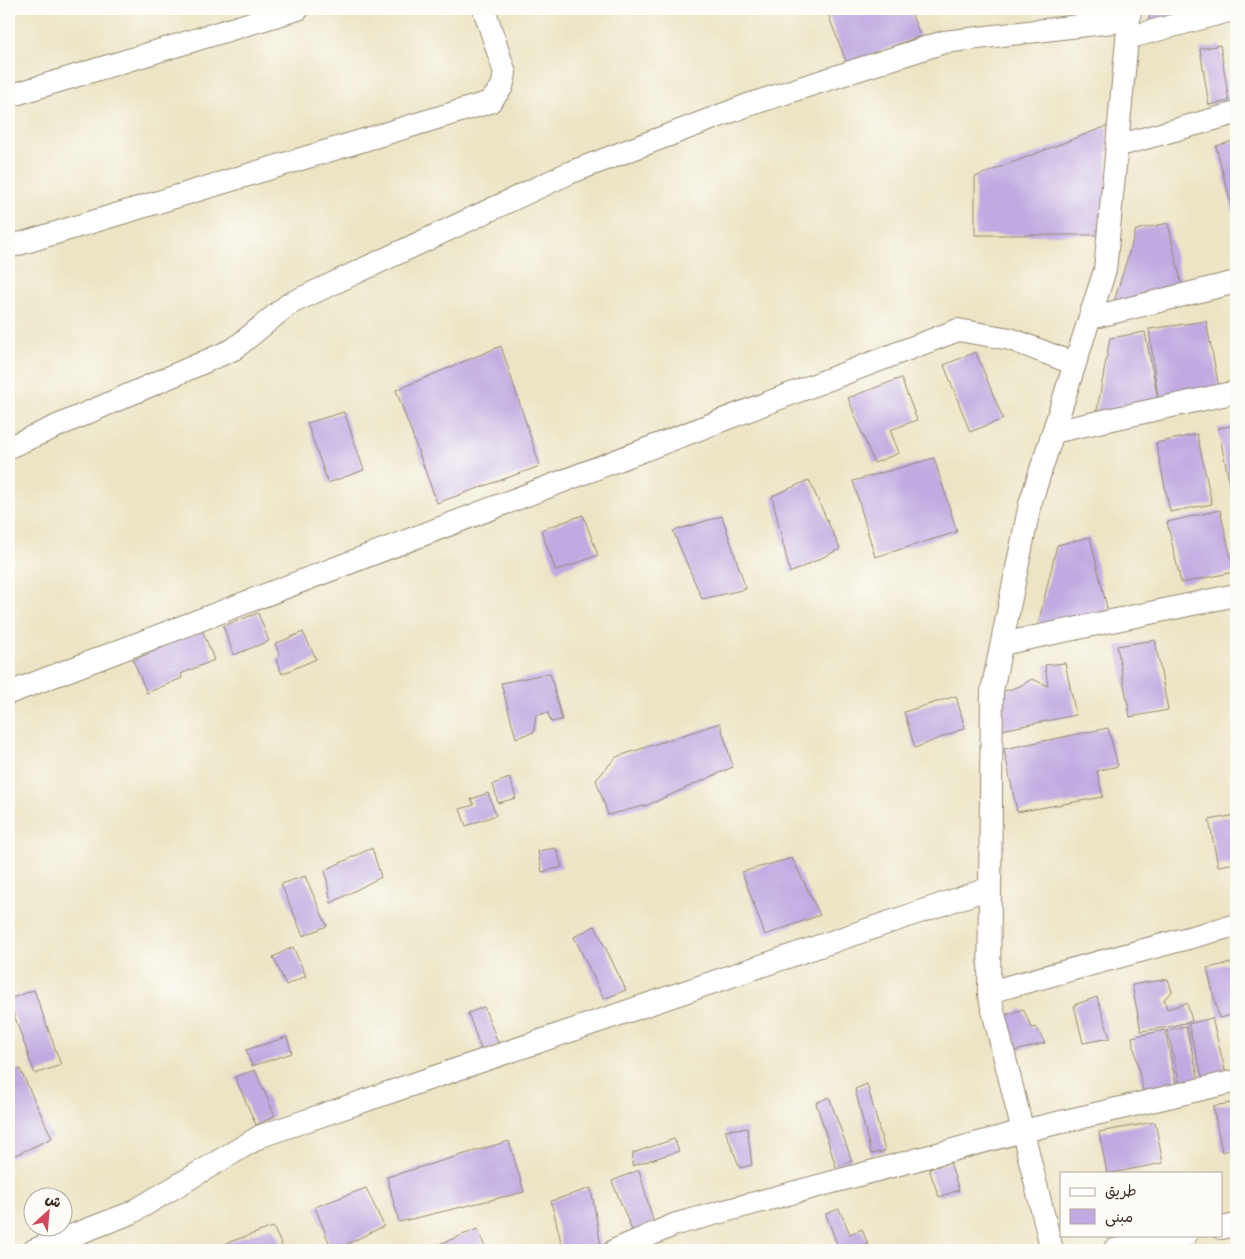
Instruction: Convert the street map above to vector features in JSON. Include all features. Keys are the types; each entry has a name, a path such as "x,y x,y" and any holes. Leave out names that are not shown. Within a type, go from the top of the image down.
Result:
{"street":[{"path":"9,96 298,9"},
{"path":"9,247 490,102 502,87 505,73 484,9"},
{"path":"9,447 234,350 289,304 569,173 748,105 944,42 1236,9"},
{"path":"1052,1250 989,992 992,691 1030,504 1106,270 1129,22"},
{"path":"1117,146 1236,113"},
{"path":"1090,318 1236,282"},
{"path":"9,693 958,330 1010,339 1075,364"},
{"path":"1053,432 1236,392"},
{"path":"1002,644 1236,595"},
{"path":"34,1250 131,1213 261,1136 990,888"},
{"path":"989,992 1236,926"},
{"path":"615,1250 676,1224 1023,1131 1236,1081"},
{"path":"1222,1228 1236,1225"},
{"path":"1114,1250 1181,1236"}],"building":[{"path":"826,9 910,9 920,36 847,64"},
{"path":"1150,9 1208,9 1149,26"},
{"path":"1220,45 1229,101 1209,105 1200,49"},
{"path":"1107,126 1108,235 975,235 975,177"},
{"path":"1236,140 1236,209 1233,212 1216,146"},
{"path":"1168,223 1183,291 1113,305 1136,230"},
{"path":"1206,321 1220,392 1096,416 1110,338 1145,332 1158,399 1149,329"},
{"path":"501,346 540,466 437,503 396,390"},
{"path":"976,352 1003,419 970,432 944,365"},
{"path":"901,378 917,420 890,430 899,453 874,463 848,398"},
{"path":"344,412 364,470 328,483 307,423"},
{"path":"1236,425 1236,499 1233,500 1218,428"},
{"path":"1197,434 1212,504 1170,512 1156,443"},
{"path":"934,458 957,532 875,557 853,481"},
{"path":"809,480 840,549 790,573 772,496"},
{"path":"1220,510 1234,572 1181,583 1167,522"},
{"path":"583,515 598,555 556,571 541,530"},
{"path":"722,516 746,589 702,599 673,531"},
{"path":"1090,537 1108,612 1037,629 1057,545"},
{"path":"258,613 269,641 234,655 223,626"},
{"path":"200,624 214,660 181,674 182,678 147,693 133,660 169,645 165,636"},
{"path":"303,632 316,659 282,674 276,660 280,656 275,644"},
{"path":"1155,640 1168,710 1130,717 1117,646"},
{"path":"1065,663 1076,715 1002,730 1002,692 1020,686 1032,679 1048,686 1045,665"},
{"path":"550,673 562,720 551,722 548,713 536,715 534,732 516,738 501,683"},
{"path":"956,696 965,728 915,748 904,712"},
{"path":"720,723 733,767 648,805 608,815 596,780 616,757"},
{"path":"1108,728 1118,766 1097,771 1103,797 1017,812 1004,749"},
{"path":"510,778 516,798 498,803 493,784"},
{"path":"488,793 496,815 466,826 460,809 474,805 471,799"},
{"path":"1236,815 1236,863 1218,866 1209,820"},
{"path":"372,848 381,877 331,903 325,870"},
{"path":"556,848 562,867 542,872 538,851"},
{"path":"792,858 820,915 765,935 742,872"},
{"path":"305,876 327,926 303,936 281,884"},
{"path":"595,926 626,990 604,999 574,937"},
{"path":"293,947 306,976 286,985 273,957"},
{"path":"1236,962 1236,1014 1219,1018 1207,968"},
{"path":"1168,979 1172,992 1164,999 1167,1009 1187,1003 1192,1021 1141,1031 1132,985"},
{"path":"34,990 61,1065 35,1074 9,1001 9,999"},
{"path":"1097,997 1110,1038 1083,1043 1074,1005"},
{"path":"484,1007 499,1045 482,1052 468,1013"},
{"path":"1023,1009 1032,1028 1036,1027 1045,1043 1011,1052 990,1021"},
{"path":"1212,1018 1226,1074 1203,1079 1188,1024"},
{"path":"1186,1026 1199,1080 1180,1084 1167,1030"},
{"path":"1165,1030 1176,1084 1143,1091 1132,1037"},
{"path":"287,1037 292,1053 252,1066 246,1050"},
{"path":"20,1069 52,1138 9,1158 9,1075"},
{"path":"255,1070 275,1116 256,1125 235,1077"},
{"path":"867,1084 885,1151 871,1154 855,1089"},
{"path":"829,1097 852,1161 836,1167 816,1103"},
{"path":"1231,1103 1236,1125 1236,1148 1222,1152 1213,1106"},
{"path":"1155,1122 1163,1163 1117,1172 1107,1172 1099,1132"},
{"path":"747,1128 752,1165 740,1168 725,1130"},
{"path":"674,1139 679,1151 632,1166 633,1153"},
{"path":"509,1141 524,1192 399,1222 387,1177"},
{"path":"950,1162 959,1190 939,1197 929,1169"},
{"path":"639,1170 654,1224 633,1233 612,1181"},
{"path":"366,1188 384,1226 332,1250 315,1207"},
{"path":"591,1188 601,1246 589,1250 563,1250 551,1201"},
{"path":"839,1209 850,1234 862,1229 868,1245 854,1250 839,1250 826,1214"},
{"path":"273,1227 284,1250 206,1250"},
{"path":"478,1229 486,1250 424,1250"}]}
